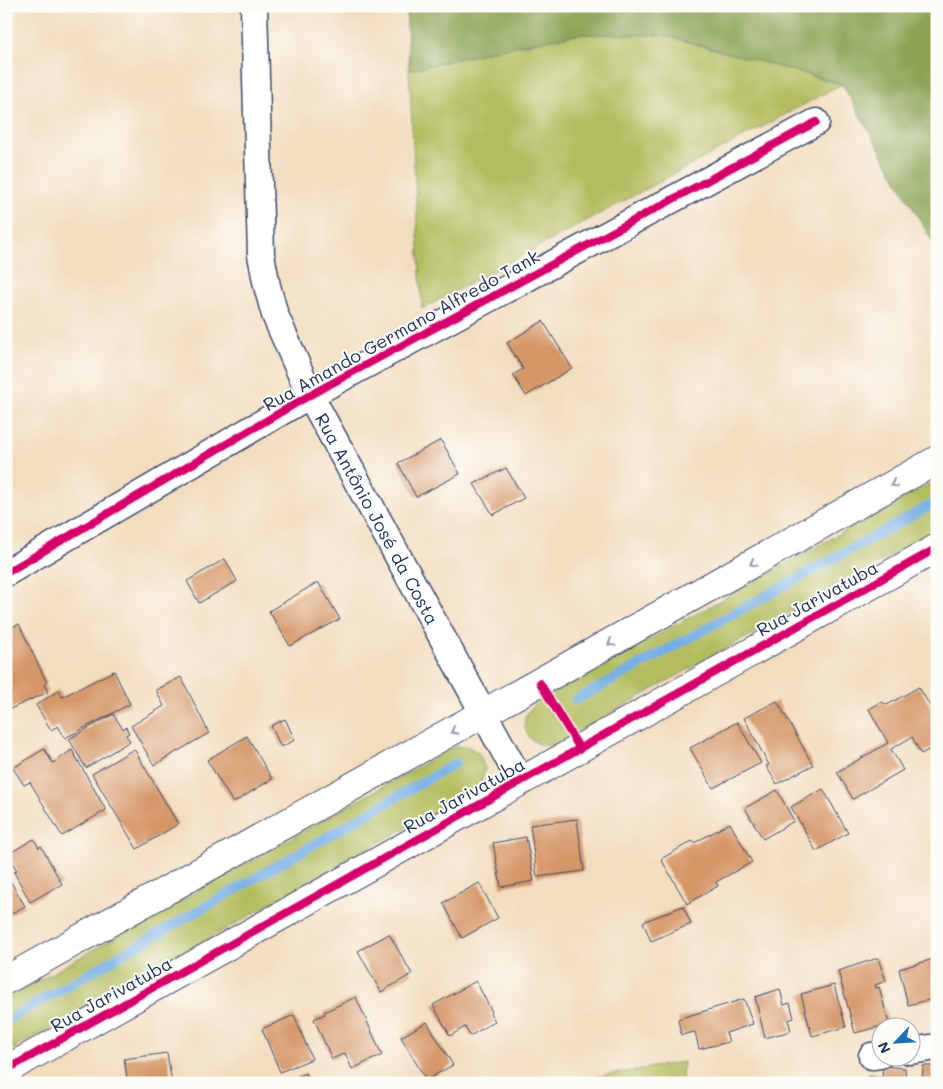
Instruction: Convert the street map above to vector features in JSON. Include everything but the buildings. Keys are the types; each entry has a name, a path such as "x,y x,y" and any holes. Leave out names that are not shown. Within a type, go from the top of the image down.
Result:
{"street":[{"name":"Rua Antônio José da Costa","path":"254,6 262,255 267,286 275,315 310,395 520,780"},
{"name":"Rua Amando Germano Alfredo Tank","path":"6,572 310,395 816,122"},
{"path":"6,980 937,460"},
{"name":"Rua Jarivatuba","path":"6,1070 520,780 580,749 937,548"},
{"path":"920,1050 937,1047"}],"green space":[{"path":"406,6 937,6 937,250 842,84 663,35 580,34 509,47 409,70"},
{"path":"580,34 663,35 842,84 422,309 409,70 509,47"},
{"path":"937,480 937,530 552,746 538,744 528,735 525,718 535,704 543,699"},
{"path":"455,746 469,747 479,753 485,768 482,782 469,792 6,1053 6,999"},
{"path":"683,1062 682,1083 560,1083"}],"waterway":[{"path":"576,700 937,502"},
{"path":"6,1021 456,763"}],"cycle path":[{"path":"6,573 310,395 816,122"},
{"path":"6,1070 937,548"},
{"path":"540,683 580,749"}]}
